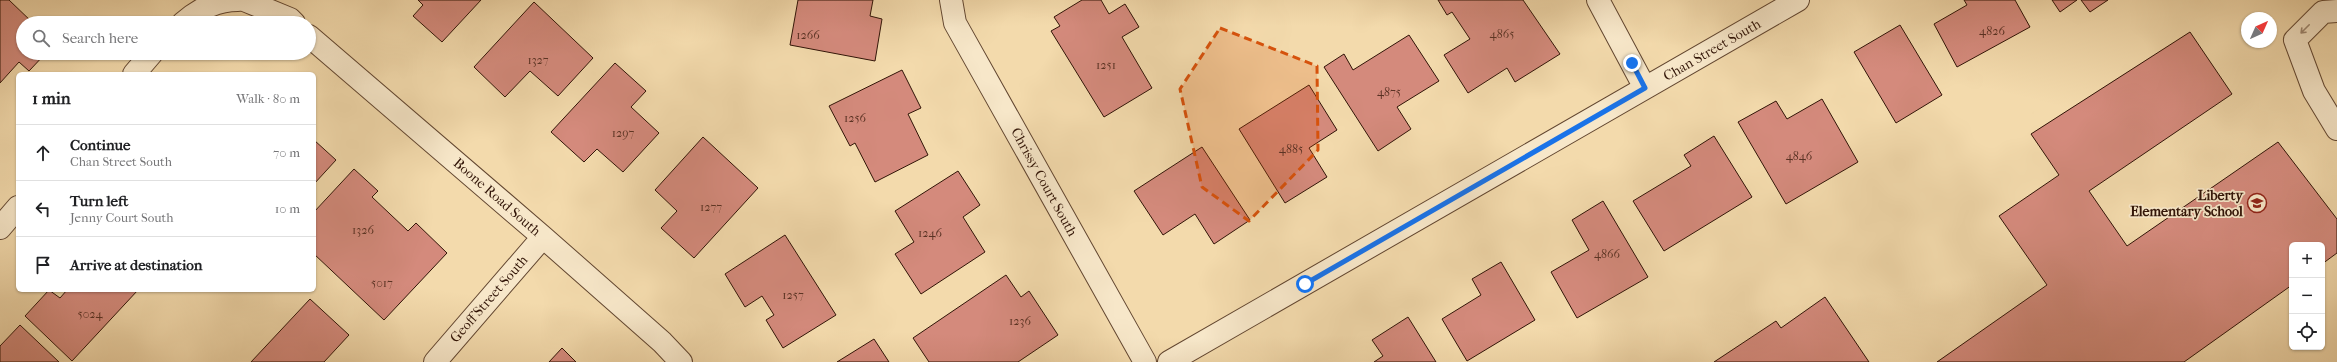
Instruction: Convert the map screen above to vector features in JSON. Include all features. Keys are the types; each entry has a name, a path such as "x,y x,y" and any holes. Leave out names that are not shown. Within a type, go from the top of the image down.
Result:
{"street":[{"path":"191,16 221,0 238,0"},
{"path":"244,0 283,16"},
{"name":"Chrissy Court South","path":"951,0 955,23 1145,362"},
{"path":"1598,0 1645,88"},
{"name":"Chan Street South","path":"1168,362 1798,0"},
{"path":"2337,11 2323,12 2295,40 2314,91 2337,129"},
{"name":"Boone Road South","path":"316,42 543,236 662,342 682,362"},
{"path":"136,72 146,60"},
{"path":"0,228 16,209"},
{"name":"Geoff Street South","path":"435,362 543,236"}],"highlighted area":[{"path":"1220,28 1317,66 1318,150 1249,221 1202,187 1180,89"}],"building":[{"path":"0,0 9,0 26,16 16,16 16,60 39,60 29,71 19,62 0,83"},
{"path":"418,0 481,0 442,42 413,16 423,5"},
{"path":"798,0 873,0 870,16 882,19 875,61 790,45"},
{"path":"1082,0 1101,0 1109,14 1125,4 1139,27 1122,37 1152,88 1104,117 1051,31 1060,26 1054,17"},
{"path":"1438,0 1523,0 1560,54 1515,82 1507,68 1468,93 1444,55 1470,39 1452,12 1447,15"},
{"path":"1964,0 2015,0 2030,27 1957,67 1934,24 1967,5"},
{"path":"2052,0 2077,0 2060,12"},
{"path":"2081,0 2108,0 2090,12"},
{"path":"534,2 593,58 558,96 530,71 505,97 474,67"},
{"path":"1900,25 1942,95 1896,123 1854,52"},
{"name":"Liberty Elementary School","path":"2190,32 2232,94 2089,191 2127,246 2278,142 2337,219 2337,253 2325,262 2325,242 2289,242 2289,287 2184,362 1937,362 2047,285 1999,216 2059,175 2031,134"},
{"path":"1409,35 1439,81 1397,107 1411,129 1378,151 1324,67 1344,54 1353,70"},
{"path":"615,63 646,91 631,107 659,133 623,172 597,149 584,162 551,132"},
{"path":"902,70 921,108 908,114 928,155 875,182 855,143 850,146 829,106"},
{"path":"1309,85 1337,130 1309,148 1327,177 1285,203 1239,129"},
{"path":"1822,99 1858,162 1786,204 1738,122 1776,101 1787,119"},
{"path":"1714,136 1752,197 1664,251 1633,201 1691,166 1684,155"},
{"path":"703,137 758,188 694,258 661,228 677,211 655,190"},
{"path":"316,142 336,160 316,182"},
{"path":"1202,147 1250,220 1214,244 1195,214 1163,235 1134,191"},
{"path":"354,169 378,191 372,197 408,231 416,223 447,253 384,320 316,256 316,210"},
{"path":"958,171 980,205 963,217 985,252 921,294 895,254 914,242 895,211"},
{"path":"1603,201 1648,277 1577,318 1551,272 1589,250 1572,220"},
{"path":"785,235 836,315 783,348 766,320 774,315 762,296 745,307 725,274"},
{"path":"1501,262 1535,320 1467,361 1442,319 1481,295 1472,279"},
{"path":"1006,275 1021,297 1029,291 1058,335 1018,362 929,362 913,338"},
{"path":"47,292 52,292 60,298 65,292 136,292 72,361 25,316"},
{"path":"1825,297 1869,362 1714,362 1776,321 1781,328"},
{"path":"310,299 349,335 324,362 251,362"},
{"path":"1408,317 1436,362 1374,362 1383,356 1372,340"},
{"path":"20,325 59,362 0,362 0,346"},
{"path":"874,339 889,362 837,362"},
{"path":"562,348 576,362 549,362"}],"place":[{"name":"Liberty Elementary School","path":"2257,203"}],"route":[{"path":"1305,284 1645,88 1632,63"}]}
